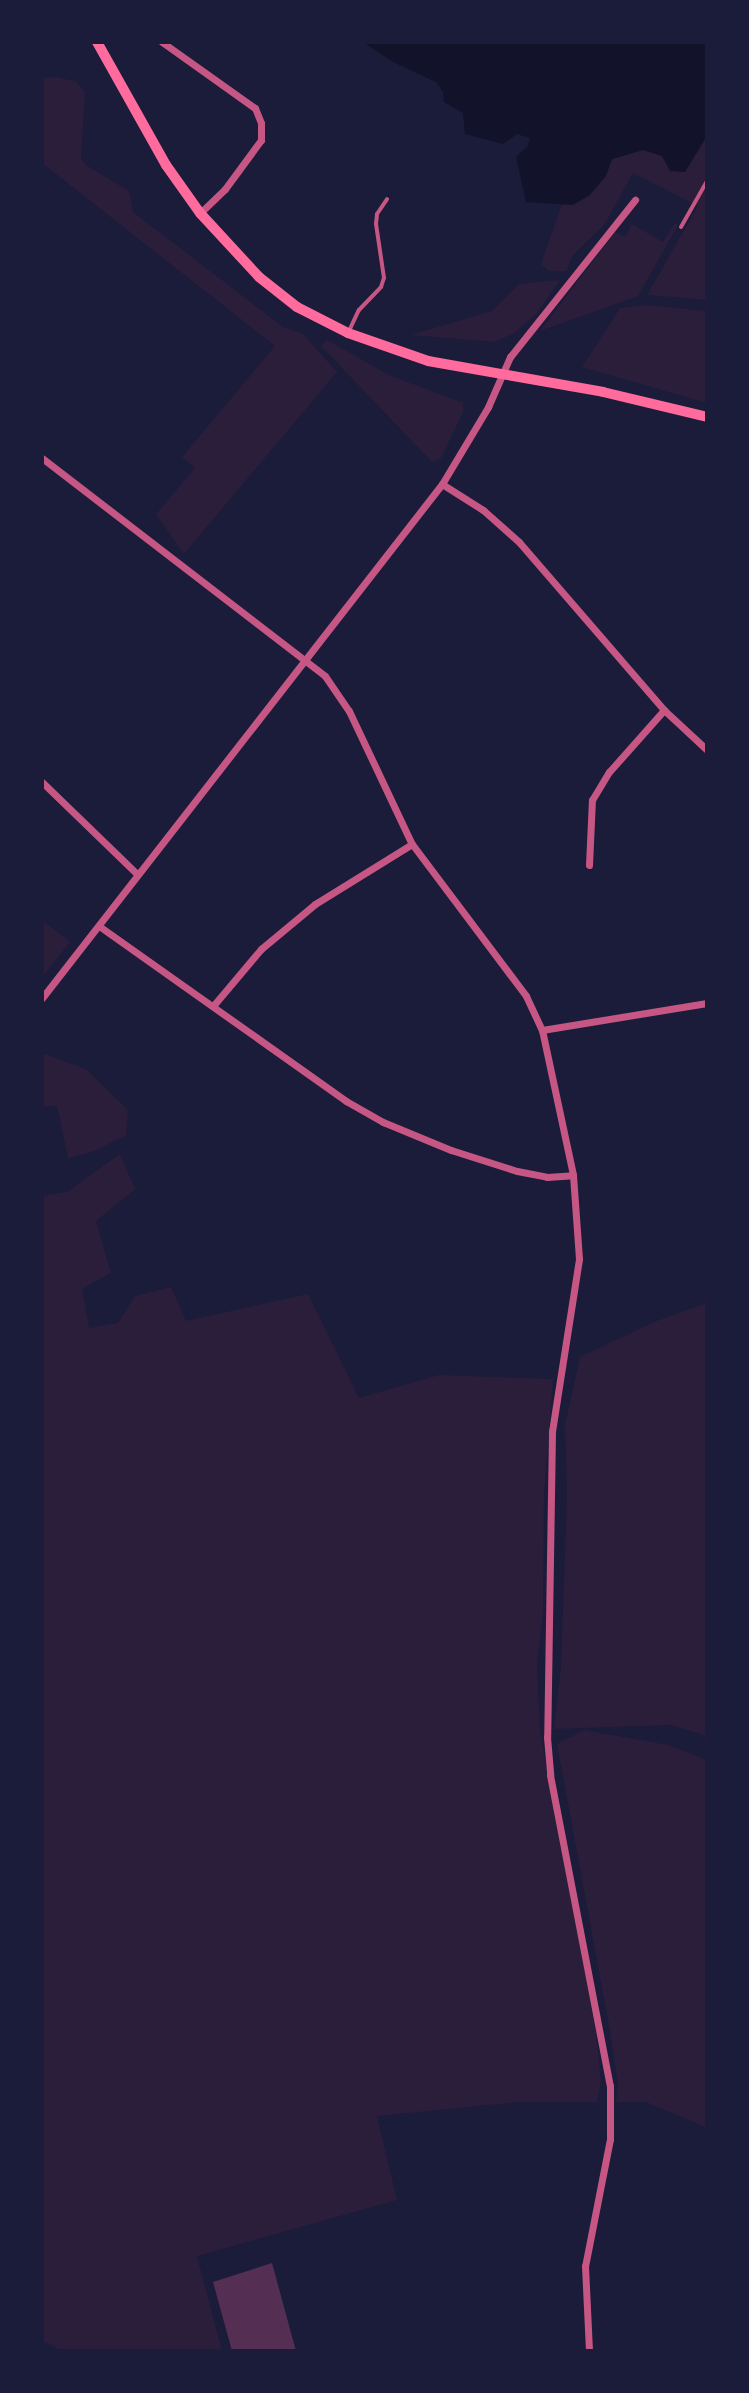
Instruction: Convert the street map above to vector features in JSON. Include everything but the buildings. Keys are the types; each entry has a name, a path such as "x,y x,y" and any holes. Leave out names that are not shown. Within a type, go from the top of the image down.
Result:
{"main road":[{"path":"97,42 166,165 200,213 259,277 297,307 348,333 428,361 603,392 707,417"}],"street":[{"path":"162,42 255,108 261,123 261,140 225,189 200,213"},
{"path":"42,998 442,484 488,407 510,357 635,200"},
{"path":"42,458 306,660 337,691 412,844 526,996 542,1030 573,1175 579,1259 552,1432 547,1737 550,1775 610,2086 610,2139 585,2266 589,2351"},
{"path":"442,484 483,510 519,542 664,710 707,750"},
{"path":"589,865 592,800 609,772 664,710"},
{"path":"42,782 137,874"},
{"path":"213,1006 261,949 287,927 334,891 412,844"},
{"path":"99,926 346,1101 383,1122 451,1150 517,1171 547,1177 573,1175"},
{"path":"542,1030 707,1003"}],"lane":[{"path":"681,227 707,181"},
{"path":"348,333 359,310 381,287 384,278 376,224 387,199"}],"shaded area":[{"path":"363,42 707,42 707,136 685,172 670,171 662,156 643,150 612,159 606,176 590,195 573,205 526,202 516,157 528,146 530,138 517,134 503,144 465,134 463,113 444,102 443,92 436,82 393,62"},
{"path":"42,78 75,81 85,92 81,158 86,165 129,191 133,212 283,327 303,334 337,372 184,554 156,514 195,468 182,457 275,346 42,163"},
{"path":"707,136 707,300 647,295 698,206 633,173 604,225 573,255 566,271 549,271 541,264 562,204 573,205 606,176 612,159 643,150 662,156 700,146"},
{"path":"675,223 678,225 638,296 540,331 615,232 625,237 632,224 663,242"},
{"path":"560,280 537,313 513,334 494,342 411,335 492,311 519,284"},
{"path":"647,305 707,311 707,403 582,367 620,308"},
{"path":"327,340 389,375 463,403 463,412 441,458 432,462 321,346"},
{"path":"42,920 70,942 42,977"},
{"path":"42,1053 86,1069 128,1110 126,1135 95,1151 68,1158 57,1106 42,1107"},
{"path":"120,1154 135,1189 96,1221 111,1273 82,1289 89,1328 118,1323 135,1296 171,1287 186,1321 308,1294 359,1398 439,1375 553,1379 544,1493 543,1610 537,1666 540,1730 596,2033 601,2082 597,2102 520,2102 377,2116 397,2200 197,2256 222,2351 63,2351 42,2341 42,1196 67,1192"},
{"path":"707,1303 707,1736 671,1725 554,1729 561,1666 567,1494 565,1425 580,1357 654,1322"},
{"path":"584,1730 668,1745 707,1760 707,2128 646,2102 616,2102 618,2084 610,2031 557,1744"}]}
